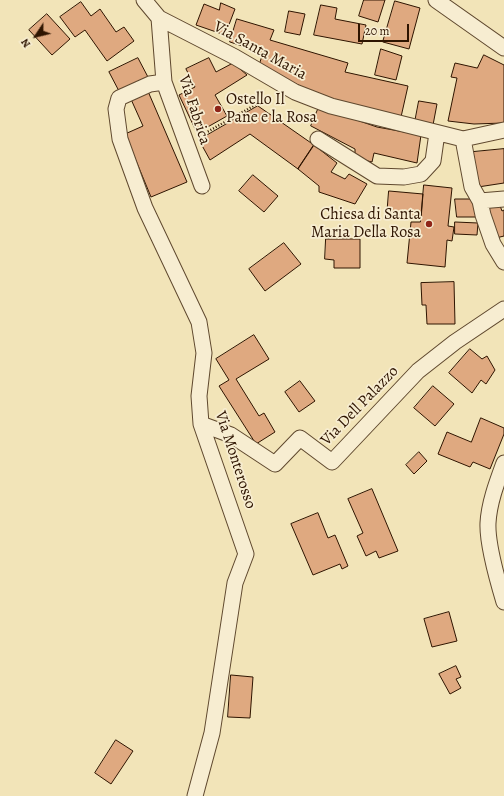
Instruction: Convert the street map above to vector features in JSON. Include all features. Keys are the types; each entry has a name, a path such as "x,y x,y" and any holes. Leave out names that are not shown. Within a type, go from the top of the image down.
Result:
{"street":[{"path":"144,0 159,18"},
{"path":"436,0 504,48"},
{"name":"Via Fabrica","path":"159,18 164,82 202,186"},
{"name":"Via Santa Maria","path":"159,18 235,57 286,87 331,106 463,139"},
{"name":"Via Monterosso","path":"164,82 150,84 119,98 116,110 120,139 145,208 199,322 204,353 199,396 201,424 246,554 235,583 212,733 194,796"},
{"path":"504,130 463,139 472,187 480,201 493,244 504,262"},
{"path":"318,139 377,176 404,177 421,174 433,161 437,133"},
{"path":"480,201 504,199"},
{"name":"Via Dell Palazzo","path":"201,424 231,436 275,464 300,438 332,462 418,371 455,342 504,309"},
{"path":"504,463 495,489 488,524 497,579 504,602"}],"path":[{"path":"186,144 286,87"}],"building":[{"path":"364,0 385,0 378,22 359,16"},
{"path":"395,1 420,8 409,49 383,42"},
{"path":"81,2 91,16 100,9 116,32 124,27 134,41 107,61 85,30 75,37 60,17"},
{"path":"221,3 235,9 225,35 196,25 204,4 219,10"},
{"path":"321,5 337,8 335,19 366,25 362,44 314,35"},
{"path":"289,11 305,14 300,35 285,32"},
{"path":"47,14 70,39 52,55 29,30"},
{"path":"237,19 274,30 270,40 348,63 345,72 408,86 401,117 338,101 302,87 259,65 263,53 230,42"},
{"path":"381,49 402,56 396,80 375,75"},
{"path":"484,55 504,65 504,123 474,124 448,121 457,78 451,77 455,63 477,68"},
{"path":"138,58 149,79 120,93 109,72"},
{"path":"209,58 216,72 233,63 247,75 215,95 227,116 197,133 179,95 195,87 186,69"},
{"path":"147,89 187,182 151,197 125,134 143,126 130,97"},
{"path":"419,101 437,104 433,125 415,122"},
{"path":"258,106 314,145 298,169 250,134 210,160 199,140"},
{"path":"319,107 377,127 421,135 417,163 374,153 372,162 355,158 355,149 311,126"},
{"path":"314,145 337,163 331,172 345,179 349,174 367,184 355,204 319,192 319,186 298,169"},
{"path":"504,149 504,183 478,187 473,152"},
{"path":"253,175 278,196 264,212 239,191"},
{"name":"Chiesa di Santa Maria Della Rosa","path":"424,185 452,188 448,226 454,227 452,241 447,240 445,267 407,263 411,222 420,222"},
{"path":"389,191 423,194 421,219 387,216"},
{"path":"455,199 474,199 479,217 457,217"},
{"path":"499,203 502,211 504,210 504,236 496,238 483,210"},
{"path":"455,222 478,223 477,235 455,234"},
{"path":"326,239 360,239 360,268 334,268 334,260 325,259"},
{"path":"284,243 301,264 265,291 249,269"},
{"path":"454,282 455,324 427,324 426,305 422,305 421,283"},
{"path":"254,335 269,359 236,379 259,416 264,413 275,432 256,444 219,386 229,380 216,359"},
{"path":"470,349 482,359 487,356 495,370 486,384 481,380 472,393 449,373"},
{"path":"300,381 315,401 299,412 285,392"},
{"path":"433,386 454,404 435,426 414,408"},
{"path":"481,418 504,428 504,434 490,469 473,462 470,467 438,454 447,432 471,442"},
{"path":"419,452 427,461 414,474 406,465"},
{"path":"372,489 398,551 379,558 376,551 366,556 357,536 363,533 348,499"},
{"path":"318,513 328,538 335,535 348,566 342,569 340,564 313,575 291,524"},
{"path":"449,612 457,641 432,647 424,619"},
{"path":"456,666 461,677 456,679 461,688 450,694 439,674"},
{"path":"231,675 253,677 250,718 228,717"},
{"path":"116,740 133,751 111,784 95,773"}],"place":[{"name":"Ostello Il Pane e la Rosa","path":"218,109"},
{"name":"Chiesa di Santa Maria Della Rosa","path":"429,224"}]}
